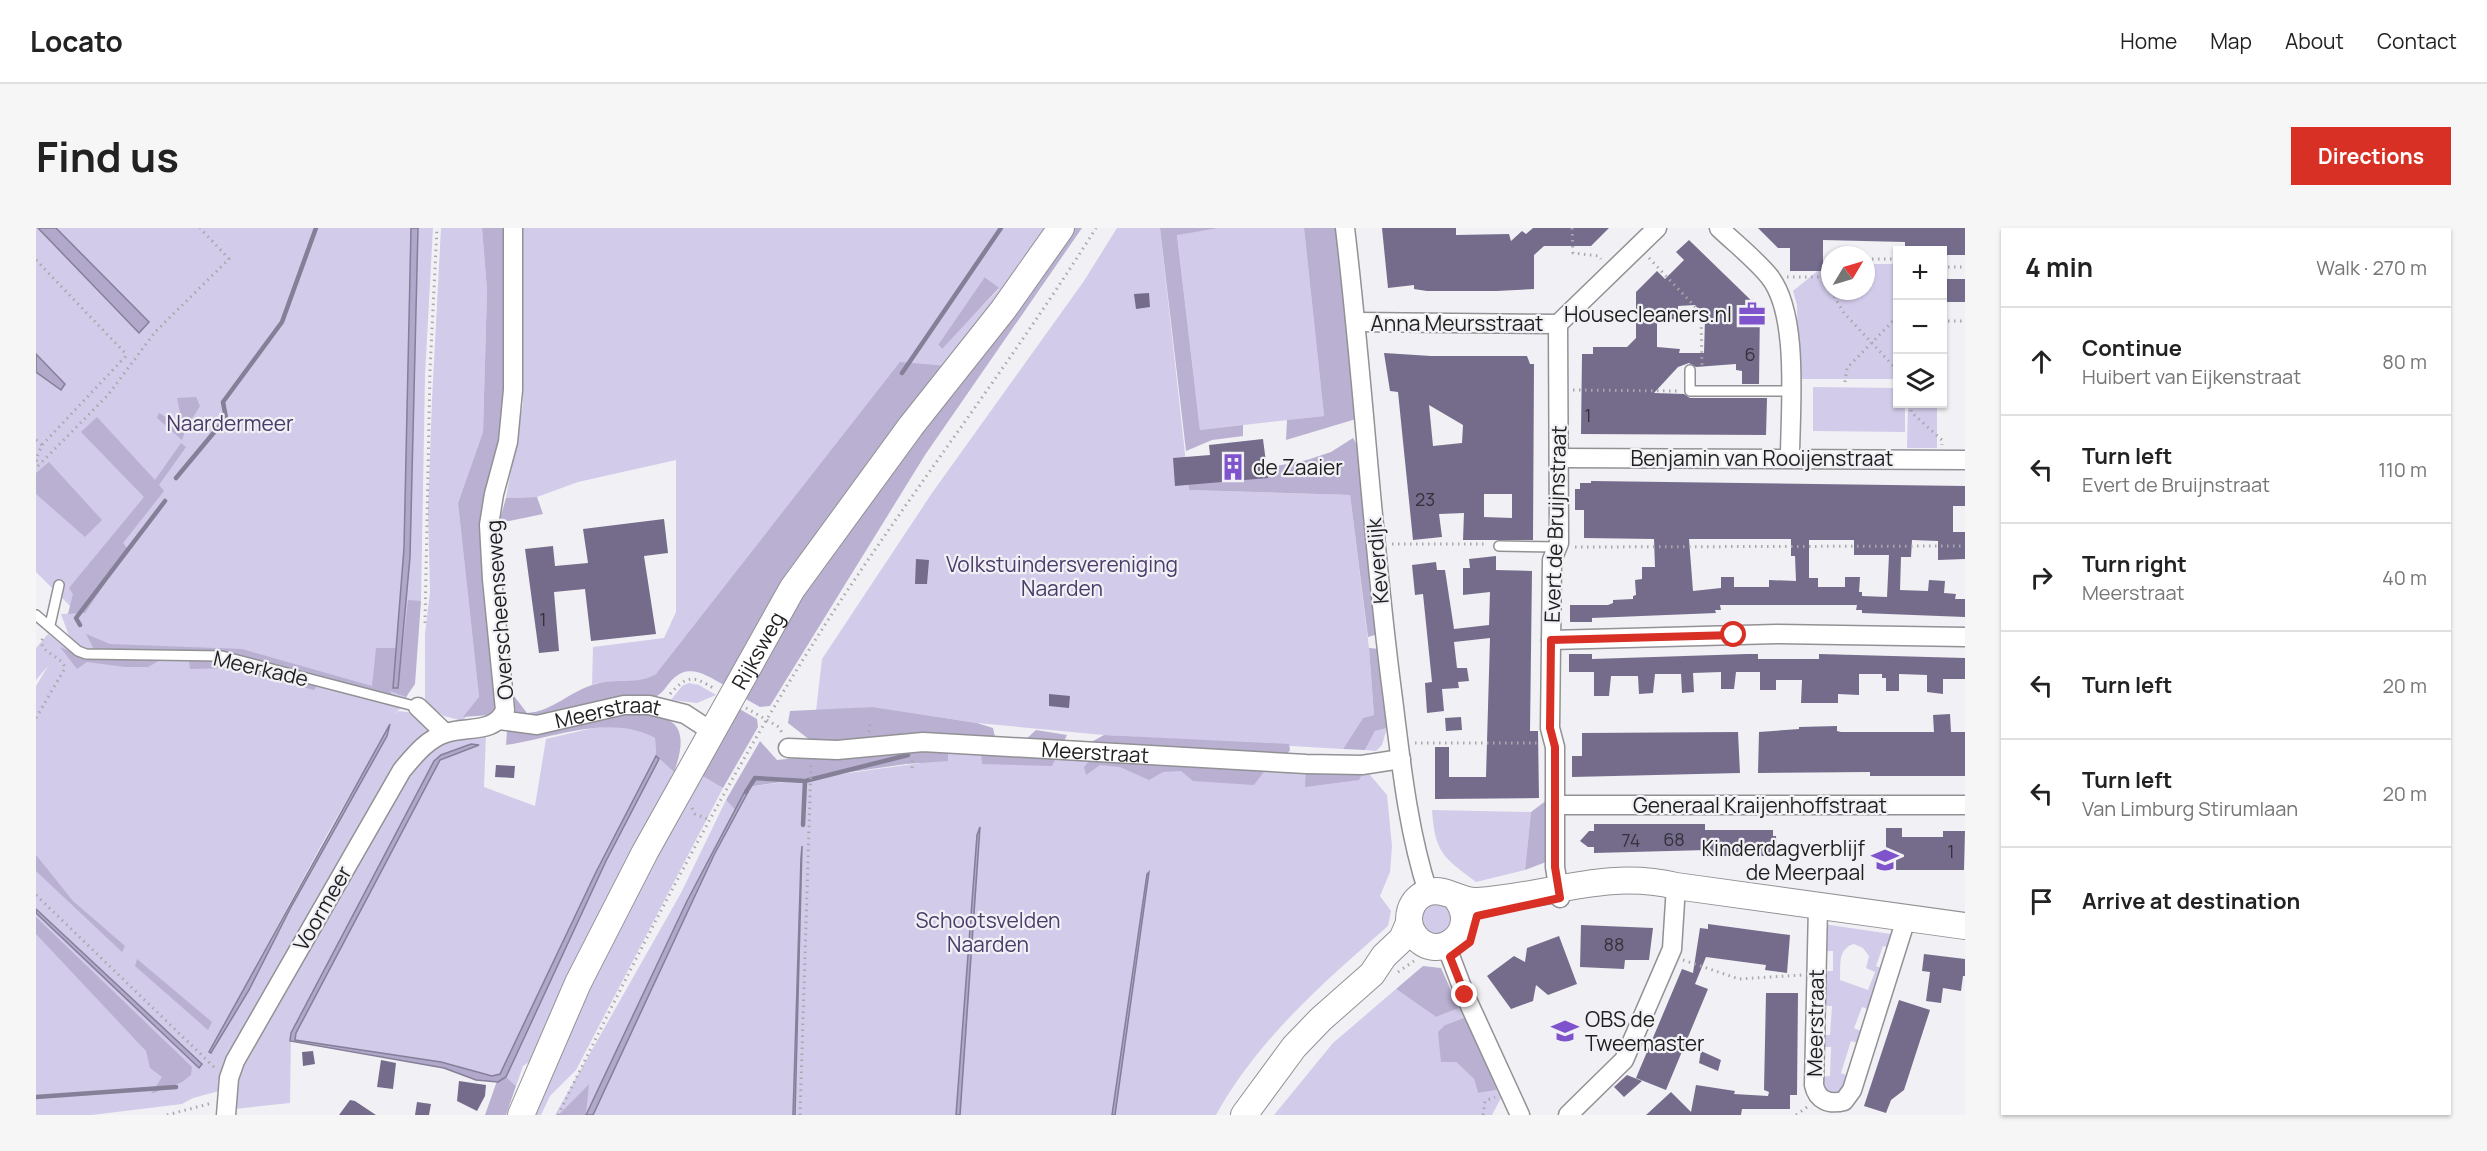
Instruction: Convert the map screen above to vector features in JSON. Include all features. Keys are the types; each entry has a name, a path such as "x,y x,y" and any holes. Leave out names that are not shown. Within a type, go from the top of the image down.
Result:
{"street":[{"name":"Overscheenseweg","path":"445,733 488,726 499,720 506,706 492,579 489,525 494,494 508,442 513,390 513,228"},
{"name":"Rijksweg","path":"521,1115 578,983 711,730 792,589 911,426 1003,310 1061,228"},
{"name":"Keverdijk","path":"1344,228 1356,322 1376,545 1400,751 1428,892"},
{"path":"1558,324 1657,228"},
{"path":"1719,228 1771,278 1789,325 1790,458"},
{"name":"Anna Meursstraat","path":"1356,322 1558,324"},
{"name":"Evert de Bruijnstraat","path":"1558,324 1558,548 1552,560 1550,728 1553,743 1559,893"},
{"name":"Benjamin van Rooijenstraat","path":"1559,458 1965,459"},
{"path":"1551,640 1777,633 1965,638"},
{"name":"Meerstraat","path":"499,720 537,725 624,705 649,705 685,714 711,730"},
{"name":"Meerkade","path":"418,707 445,733"},
{"name":"Voormeer","path":"228,1111 229,1078 235,1061 402,770 425,745 445,733"},
{"name":"Meerstraat","path":"788,748 837,750 923,742 1306,764 1362,765 1400,751"},
{"name":"Generaal Kraijenhoffstraat","path":"1556,805 1965,805"},
{"path":"1568,1115 1624,1060 1670,956 1676,886"},
{"path":"1372,974 1384,956 1402,939 1409,924 1413,904 1428,892 1438,891 1456,898 1482,901 1559,893 1676,886 1965,926"},
{"path":"1244,1115 1294,1047 1321,1019 1372,974 1412,950 1446,940 1483,914 1559,893"},
{"path":"1446,940 1464,913 1456,898"},
{"name":"Meerstraat","path":"1818,907 1814,1085 1820,1098 1837,1103 1849,1097 1852,1090 1906,919"},
{"path":"1409,924 1414,935 1446,940"},
{"path":"1446,940 1465,995 1520,1115"}],"lane":[{"path":"1690,370 1690,391 1790,391"},
{"path":"1499,546 1558,548"},
{"path":"50,625 59,585"},
{"name":"Meerkade","path":"36,615 66,641 86,654 222,656 418,707"}],"path":[{"path":"36,260 125,353 125,357 42,445 36,459 38,466 108,395 155,332 230,259 200,228"},
{"path":"425,623 430,370 437,228"},
{"path":"558,1115 710,820 766,720 845,594 1054,296 1096,228"},
{"path":"1572,228 1573,253 1599,256 1612,272"},
{"path":"1638,246 1701,313 1702,391"},
{"path":"1875,259 1893,259"},
{"path":"1947,267 1965,267"},
{"path":"1771,278 1821,277"},
{"path":"1836,300 1844,313 1893,366"},
{"path":"1845,382 1847,368 1893,321"},
{"path":"1947,321 1965,321"},
{"path":"1567,390 1680,391"},
{"path":"1911,408 1911,412 1942,440 1943,459"},
{"path":"36,440 42,445"},
{"path":"1376,545 1499,546"},
{"path":"1558,548 1965,546"},
{"path":"36,718 66,668 62,661 42,647 41,642 50,625"},
{"path":"1400,751 1553,743"},
{"path":"800,1115 810,773"},
{"path":"36,895 96,956 176,1028 203,1059 229,1078"},
{"path":"1670,956 1739,979 1815,974"},
{"path":"1483,1115 1485,1101 1508,1091"},
{"path":"167,1115 205,1104 228,1111"}],"green space":[{"name":"Naardermeer","path":"36,228 433,228 425,375 421,601 408,694 404,704 395,714 399,711 413,713 427,726 427,734 392,773 375,798 235,1041 223,1064 219,1091 193,1098 182,1104 92,1115 36,1115 36,686 48,666 36,680 36,648 48,634 63,646 69,636 61,614 77,613 36,572","holes":["389,727 290,909 249,990 212,1053 209,1052 329,831"]},
{"path":"441,228 482,228 487,290 483,432 458,503 479,697 463,721 444,716 425,704 425,634 430,592 428,509"},
{"path":"520,228 1048,228 947,366 656,674 649,678 592,685 593,647 664,638 676,612 676,460 578,482 537,497 506,498 523,404","holes":["986,277 999,289 941,349 938,345"]},
{"name":"Volkstuindersvereniging Naarden","path":"1117,228 1160,228 1189,490 1350,495 1369,648 1374,715 1363,718 1343,749 1104,735 977,723 873,707 816,711 822,659 932,493 1084,281"},
{"path":"1219,228 1304,228 1324,416 1200,430 1177,234"},
{"path":"1875,264 1893,264 1893,379 1798,379 1797,305 1793,291 1821,268 1821,300 1875,300"},
{"path":"1813,387 1893,388 1893,408 1905,408 1905,432 1813,431"},
{"path":"1908,408 1937,408 1937,448 1907,448"},
{"path":"689,683 699,685 716,695 697,703 671,700 682,686"},
{"path":"621,726 640,729 655,738 656,756 596,872 500,1074 492,1076 441,1062 295,1040 296,1033 440,760 477,745 441,755 434,761 291,1033 290,1103 234,1109 234,1077 401,776 437,744 446,740 486,734 484,787 535,806 546,739 593,728"},
{"path":"1387,728 1382,745 1376,751 1365,750 1375,731"},
{"name":"Schootsvelden Naarden","path":"920,747 1365,769 1387,795 1392,846 1390,872 1380,896 1391,911 1388,926 1316,991 1272,1036 1233,1087 1216,1115 593,1115 714,855 748,793 744,793 747,787 921,763"},
{"path":"659,759 674,772 633,847 536,1058 523,1066 516,1086 506,1077 579,916"},
{"path":"699,774 723,788 576,1070 550,1096 541,1115 531,1115 565,1033 599,972"},
{"path":"726,800 735,810 687,901 586,1114 588,1085 558,1115 555,1115 681,893"},
{"path":"1432,810 1531,812 1525,870 1476,882 1448,860 1443,853 1436,836"},
{"path":"1446,902 1455,919 1445,934 1433,936 1422,929 1420,911 1423,905"},
{"path":"1823,924 1898,935 1893,949 1883,946 1876,966 1886,970 1873,1011 1862,1007 1854,1028 1865,1033 1861,1044 1851,1041 1841,1073 1851,1077 1838,1095 1824,1092 1820,1077 1830,1076 1831,1047 1821,1047 1820,1035 1830,1035 1832,1006 1821,1006 1822,971 1833,971 1833,951 1822,951","holes":["1854,944 1863,948 1869,956 1866,968 1875,972 1868,990 1840,980 1842,954"]},
{"path":"1396,989 1436,1017 1459,1008 1466,1017 1445,1025 1456,1062 1474,1079 1478,1093 1497,1090 1501,1098 1492,1115 1274,1115 1333,1043"}],"shaded area":[{"path":"38,228 56,228 149,322 139,333"},
{"path":"411,228 418,228 410,557 398,688 393,688 404,548"},
{"path":"482,228 503,228 503,422 486,501 481,545 496,712 490,715 463,717 479,697 458,503 483,432 487,290"},
{"path":"1066,228 1082,228 925,455 770,706 760,707 744,698 778,628"},
{"path":"1160,228 1219,228 1177,235 1200,430 1243,425 1243,436 1212,440 1186,451"},
{"path":"1304,228 1337,228 1356,419 1286,440 1287,420 1324,416"},
{"path":"985,277 999,288 942,349 938,345"},
{"path":"36,354 65,384 61,390 36,372"},
{"path":"900,362 947,366 791,576 724,685 699,673 686,671 674,678 657,696 536,719 516,716 514,696 527,713 536,712 596,684 642,679 656,674"},
{"path":"196,397 200,406 186,428 182,440 157,418 159,413 175,422 180,413 177,398"},
{"path":"97,417 155,480 181,443 186,447 159,485 164,491 123,543 128,549 85,613 68,614 73,594 69,588 144,497 81,432"},
{"path":"1353,438 1359,448 1378,634 1368,637 1350,495 1189,490 1188,483 1307,460 1331,452"},
{"path":"49,462 102,520 85,537 36,494 36,473"},
{"path":"537,497 543,514 499,523 506,498"},
{"path":"408,600 421,601 415,684 406,697 390,691 393,696 322,679 314,690 228,668 190,669 189,660 164,658 148,667 125,667 87,662 77,669 60,647 85,658 97,655 86,634 110,644 242,649 372,686 376,648 396,648 393,687 398,688"},
{"path":"1369,648 1380,649 1387,728 1375,731 1365,750 1343,749 1363,718 1374,715"},
{"path":"873,707 977,723 993,728 996,741 906,738 815,744 788,723 790,711"},
{"path":"738,708 757,719 758,727 723,788 699,774"},
{"path":"620,713 651,715 672,722 678,729 681,740 674,772 656,756 655,738 638,731 620,728 601,727 506,745 507,731 524,732"},
{"path":"390,724 387,736 290,909 249,990 211,1053 209,1052"},
{"path":"1036,730 1067,735 1052,766 982,764 981,751 1024,741"},
{"path":"1104,735 1289,744 1290,750 1287,754 1084,746"},
{"path":"760,741 777,760 897,748 948,748 948,761 906,764 747,787 735,810 726,800"},
{"path":"471,744 479,745 440,760 296,1033 295,1040 441,1062 492,1076 500,1074 596,872 656,756 659,759 606,861 506,1077 498,1082 476,1080 444,1068 290,1041 291,1033 434,761 441,755"},
{"path":"1093,756 1269,765 1254,785 1193,781 1181,771 1163,772 1149,780 1120,767 1100,765 1086,775 1084,767"},
{"path":"1306,769 1365,769 1359,780 1305,787"},
{"path":"748,792 714,855 593,1115 586,1115 687,901 744,793"},
{"path":"1547,800 1546,862 1525,870 1531,812"},
{"path":"980,827 960,1115 956,1115 977,835"},
{"path":"802,846 795,1115 793,1115 801,858"},
{"path":"36,855 73,901 125,946 122,952 36,871"},
{"path":"1149,872 1115,1115 1112,1115 1147,874"},
{"path":"36,909 202,1064 199,1068 36,913"},
{"path":"36,917 192,1067 191,1075 182,1082 151,1094 162,1077 150,1068 146,1051 36,934"},
{"path":"137,959 212,1022 208,1030 135,966"},
{"path":"1423,966 1441,968 1459,1008 1436,1017 1396,989"},
{"path":"1466,1017 1497,1090 1478,1093 1474,1079 1456,1062 1441,1062 1438,1032 1445,1025"},
{"path":"506,1077 516,1086 506,1115 485,1115 497,1081"},
{"path":"589,1084 586,1115 558,1115"}],"building":[{"path":"1382,228 1456,228 1456,235 1509,234 1511,241 1522,231 1526,234 1533,228 1609,228 1591,246 1544,246 1534,255 1534,289 1427,291 1414,289 1414,285 1388,288"},
{"path":"1758,228 1965,228 1965,255 1947,255 1947,246 1905,246 1905,242 1823,240 1821,271 1790,271 1790,248 1778,248"},
{"path":"1689,240 1760,309 1759,384 1742,384 1742,371 1736,370 1736,364 1696,367 1689,363 1678,367 1654,393 1684,394 1690,398 1767,398 1766,435 1581,434 1582,354 1593,354 1593,347 1627,347 1636,338 1636,292 1657,271 1665,279 1684,260 1676,252","holes":["1695,305 1705,318 1704,353 1679,353 1680,349 1657,347 1657,320 1678,319 1678,306"]},
{"path":"1947,279 1965,279 1965,302 1947,302"},
{"path":"1149,293 1150,307 1136,309 1134,294"},
{"path":"1384,353 1431,356 1527,356 1530,364 1534,364 1533,540 1463,540 1464,513 1439,514 1442,537 1413,540 1398,392 1390,391","holes":["1429,405 1463,425 1462,443 1433,446","1484,494 1512,494 1512,518 1484,517"]},
{"name":"de Zaaier","path":"1263,439 1268,478 1175,486 1173,458 1210,455 1209,445"},
{"path":"1591,481 1965,486 1965,506 1953,506 1953,532 1965,532 1965,559 1938,560 1938,541 1912,540 1911,557 1901,557 1900,590 1928,591 1929,580 1945,581 1944,593 1956,594 1955,599 1965,599 1965,617 1862,613 1862,610 1856,610 1857,605 1720,605 1721,610 1715,610 1716,613 1592,618 1592,622 1570,622 1570,605 1608,605 1613,603 1613,600 1633,599 1636,595 1635,580 1642,579 1642,567 1655,567 1654,539 1584,538 1584,510 1575,510 1575,489 1580,489 1580,483 1591,483","holes":["1689,539 1791,539 1791,556 1795,556 1796,581 1769,580 1769,587 1734,587 1734,577 1721,577 1721,588 1693,591","1809,540 1854,540 1854,555 1889,555 1887,597 1862,596 1862,592 1859,592 1860,577 1845,577 1845,587 1818,587 1818,578 1809,578"]},
{"path":"664,519 668,553 644,556 656,634 591,641 585,589 554,592 559,651 539,653 525,549 553,546 555,566 588,563 583,529"},
{"path":"1496,556 1496,570 1532,571 1530,731 1538,731 1539,798 1435,799 1435,747 1449,747 1449,777 1486,777 1490,638 1454,642 1457,668 1467,668 1469,681 1458,682 1459,688 1442,689 1444,711 1427,713 1425,683 1432,682 1423,594 1415,595 1412,565 1436,562 1437,570 1445,570 1454,629 1489,625 1490,592 1463,595 1463,568 1470,568 1469,559"},
{"path":"916,559 929,560 927,584 915,584"},
{"path":"1569,654 1592,654 1592,659 1747,654 1758,654 1758,659 1819,659 1819,654 1965,658 1965,679 1943,679 1943,694 1927,692 1927,675 1899,674 1899,691 1886,691 1886,678 1882,678 1882,674 1859,674 1859,695 1838,694 1838,703 1801,703 1802,680 1776,680 1776,690 1760,690 1760,672 1736,672 1734,689 1721,689 1721,672 1693,673 1694,692 1682,693 1681,674 1655,674 1653,693 1639,694 1638,676 1611,676 1609,696 1594,696 1594,672 1569,672"},
{"path":"1049,694 1070,696 1069,708 1049,706"},
{"path":"1950,714 1951,732 1965,732 1965,776 1870,776 1870,772 1758,773 1759,732 1799,729 1799,727 1837,726 1837,731 1841,732 1934,732 1933,715"},
{"path":"1461,717 1462,730 1446,731 1445,718"},
{"path":"1738,732 1740,773 1572,777 1572,756 1582,756 1582,733"},
{"path":"496,765 515,766 514,778 495,777"},
{"path":"1594,824 1705,824 1705,830 1773,830 1773,836 1776,836 1777,856 1707,856 1707,850 1594,853 1594,847 1588,847 1580,841 1589,831 1594,831"},
{"path":"1886,828 1902,828 1902,837 1943,837 1943,831 1965,831 1964,870 1886,870"},
{"path":"1708,924 1790,935 1787,973 1765,970 1766,965 1706,957 1695,984 1708,989 1666,1090 1636,1078 1682,969 1693,973 1700,928 1708,929"},
{"path":"1581,925 1653,928 1649,960 1625,960 1624,969 1580,967"},
{"path":"1559,936 1577,984 1548,995 1536,985 1533,1001 1511,1009 1487,976 1514,956 1525,962 1527,948"},
{"path":"1924,954 1965,959 1965,976 1963,976 1961,991 1943,988 1941,1003 1926,1001 1930,972 1922,971"},
{"path":"1766,993 1798,993 1797,1095 1790,1095 1790,1109 1742,1109 1741,1115 1646,1115 1671,1092 1691,1112 1696,1085 1735,1091 1734,1094 1768,1096 1769,1092 1764,1090"},
{"path":"1899,1000 1930,1010 1904,1090 1891,1100 1886,1113 1864,1106"},
{"path":"313,1051 315,1064 303,1066 302,1052"},
{"path":"1701,1051 1721,1060 1718,1071 1699,1063"},
{"path":"381,1060 396,1063 393,1089 377,1087"},
{"path":"1627,1075 1642,1081 1624,1097 1614,1087"},
{"path":"459,1081 486,1085 485,1096 477,1111 457,1101"},
{"path":"350,1100 355,1101 376,1115 339,1115"},
{"path":"417,1102 431,1104 429,1115 415,1115"}],"waterway":[{"path":"176,478 226,418 223,402 282,322 316,228"},
{"path":"902,373 1001,228"},
{"path":"80,625 76,618 165,501"},
{"path":"746,792 755,778 805,781 908,755"},
{"path":"803,825 805,781"},
{"path":"36,1097 176,1087"}],"place":[{"name":"Housecleaners.nl","path":"1752,314"},
{"name":"de Zaaier","path":"1233,467"},
{"name":"Kinderdagverblijf de Meerpaal","path":"1885,860"},
{"name":"OBS de Tweemaster","path":"1565,1031"}],"route":[{"path":"1465,995 1450,957 1470,942 1474,935 1477,916 1560,898 1555,867 1555,747 1550,728 1551,640 1734,635"}]}
